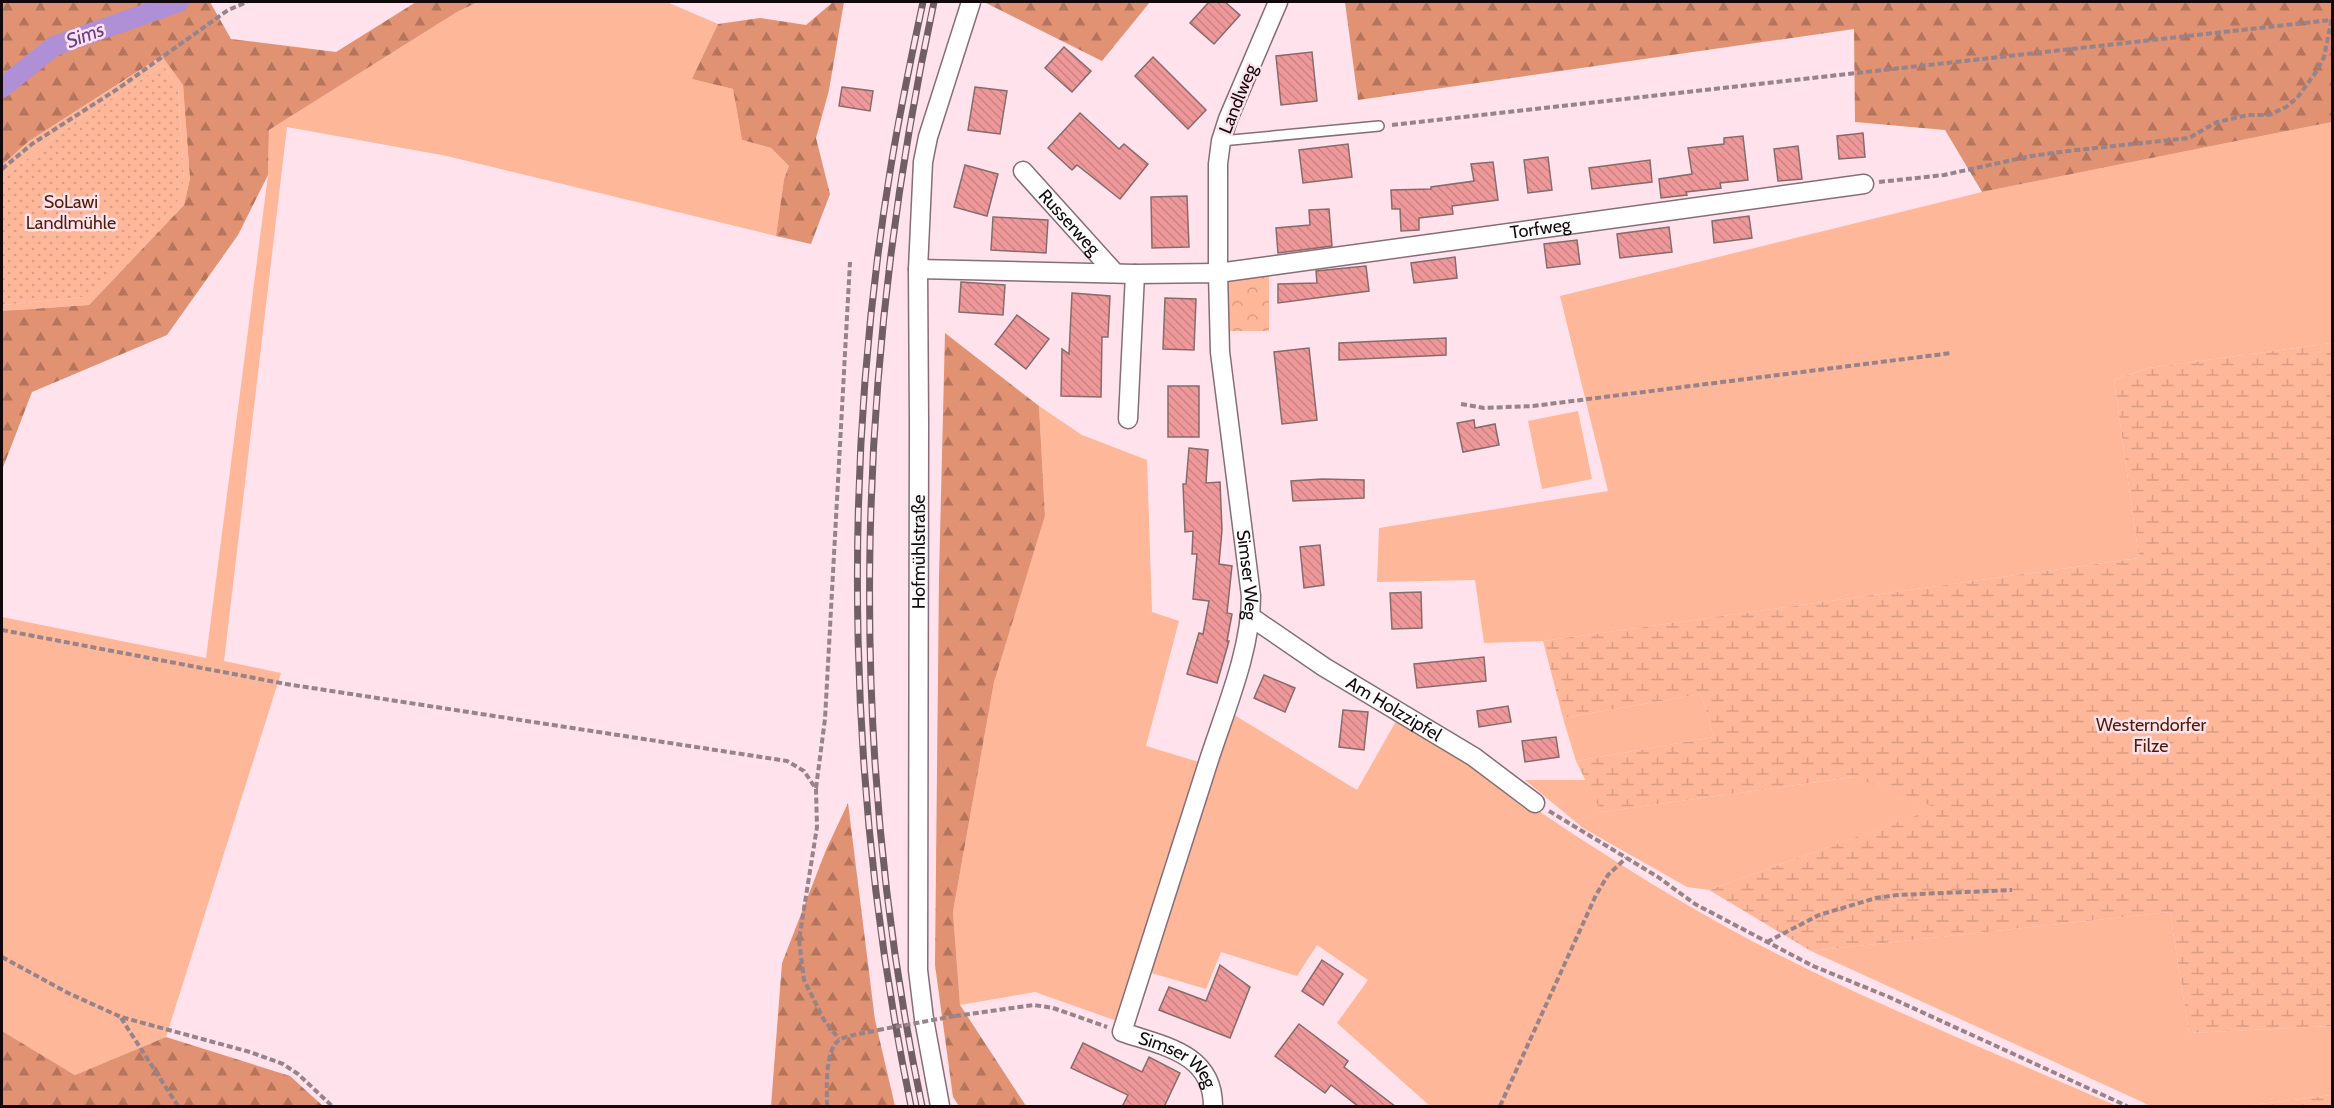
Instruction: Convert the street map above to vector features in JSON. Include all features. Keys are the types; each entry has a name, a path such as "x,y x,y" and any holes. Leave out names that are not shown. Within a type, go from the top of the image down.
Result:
{"street":[{"name":"Hofmühlstraße","path":"940,1107 918,970 920,423 918,269 923,162 928,137 970,2"},
{"name":"Landlweg","path":"1218,273 1218,164 1221,141 1228,119 1278,2"},
{"name":"Russerweg","path":"1023,171 1115,273"},
{"name":"Torfweg","path":"1218,273 1864,184"},
{"path":"918,269 1135,274 1218,273"},
{"name":"Simser Weg","path":"1213,1107 1213,1094 1208,1078 1197,1063 1177,1051 1122,1032 1226,708 1251,617 1250,584 1220,352 1218,273"},
{"path":"1128,419 1135,274"},
{"name":"Am Holzzipfel","path":"1251,617 1324,668 1474,758 1535,803"}],"lane":[{"path":"1221,141 1379,126"}],"path":[{"path":"2,169 32,144 119,88 228,10 248,2"},
{"path":"1379,126 2332,19 2324,57 2316,72 2297,98 2286,107 2269,115 2248,115 2217,122 2189,138 2031,156 1944,175 1864,184"},
{"path":"840,1039 824,1020 804,980 799,940 818,827 816,789 825,719 850,262"},
{"path":"1461,404 1484,408 1533,406 1952,353"},
{"path":"2,630 286,684 787,761 804,771 816,789"},
{"path":"1535,803 1626,858 1695,904 1766,942 1813,966 1889,997 2127,1107"},
{"path":"1500,1107 1596,895 1608,875 1626,858"},
{"path":"1766,942 1819,915 1876,898 2012,890"},
{"path":"2,957 121,1017 250,1052 283,1064 298,1074 332,1107"},
{"path":"827,1107 830,1054 840,1039 955,1016 1034,1005 1053,1008 1122,1032"},
{"path":"121,1017 178,1107"}],"green space":[{"path":"2,2 210,2 231,39 336,52 416,2 478,2 457,12 269,130 268,175 238,235 167,335 32,392 2,470 2,311 89,305 184,205 190,179 183,85 162,56 29,141 2,165"},
{"path":"478,2 667,2 718,24 693,79 733,89 742,140 771,148 789,166 784,179 776,236 447,156 287,127 224,661 281,673 166,1037 75,1075 2,1031 2,617 206,658 268,175 269,130 457,12"},
{"path":"833,2 844,2 829,90 816,138 830,194 811,244 776,236 784,179 789,166 771,148 742,140 733,89 692,79 718,24 760,18 806,25"},
{"path":"984,2 1150,2 1102,61"},
{"path":"1345,2 2332,2 2332,122 1982,192 1945,130 1855,122 1854,29 1358,100"},
{"path":"163,56 183,85 190,179 184,205 89,305 2,311 2,305 85,297 184,179 178,87 163,65 63,130 2,179 2,165 29,141"},
{"name":"SoLawi Landlmühle","path":"163,65 178,87 184,179 177,202 85,297 2,305 2,179 63,130"},
{"path":"2332,122 2332,343 2148,368 2114,380 2139,558 1543,641 1484,643 1475,580 1377,582 1379,528 1608,491 1560,296 1982,192"},
{"path":"1269,274 1269,331 1228,331 1227,288 1229,281 1234,278"},
{"path":"945,333 1039,406 1045,516 994,682 953,912 960,1005 1026,1106 959,1106 953,1097 935,965 939,577"},
{"name":"Westerndorfer Filze","path":"2332,343 2332,1026 2189,1033 2170,912 1811,951 1709,890 1937,808 1853,777 1601,812 1576,761 1714,737 1701,694 1563,718 1543,641 2139,558 2114,380 2148,368"},
{"path":"1039,406 1082,435 1147,460 1152,612 1179,621 1146,746 1202,763 1117,1021 1035,992 960,1005 953,912 994,681 1045,516"},
{"path":"1578,411 1592,479 1542,489 1528,421"},
{"path":"1701,694 1714,737 1576,761 1563,718"},
{"path":"1231,713 1357,790 1399,716 1601,852 1726,927 1871,999 2117,1106 1430,1106 1337,1023 1368,980 1317,945 1297,976 1221,952 1206,989 1148,972"},
{"path":"1854,777 1938,808 1709,890 1687,887 1583,828 1525,780 1587,780 1601,812"},
{"path":"848,803 875,1020 895,1106 771,1106 782,963 826,850"},
{"path":"2170,912 2189,1033 2332,1026 2332,1095 2245,1106 2151,1106 1811,951"},
{"path":"2,1031 75,1075 166,1037 290,1076 323,1106 2,1106"},
{"path":"2332,1095 2332,1106 2245,1106"}],"building":[{"path":"1209,2 1225,2 1240,15 1214,44 1190,23"},
{"path":"1064,47 1091,71 1072,92 1045,68"},
{"path":"1312,52 1317,101 1281,105 1276,56"},
{"path":"1153,57 1206,110 1188,129 1135,76"},
{"path":"842,87 873,91 870,111 839,106"},
{"path":"975,87 1007,91 1000,134 968,130"},
{"path":"1080,113 1119,149 1124,144 1148,164 1120,199 1077,165 1072,170 1048,148"},
{"path":"1863,133 1865,157 1839,159 1837,136"},
{"path":"1743,136 1748,180 1720,183 1721,188 1686,192 1687,195 1661,198 1659,179 1692,174 1688,148 1724,144 1724,138"},
{"path":"1348,144 1352,177 1303,183 1299,150"},
{"path":"1798,146 1802,179 1778,181 1774,149"},
{"path":"1548,157 1552,190 1528,193 1524,160"},
{"path":"1650,160 1652,182 1592,189 1589,168"},
{"path":"1493,162 1498,200 1452,206 1453,214 1419,218 1419,230 1401,231 1400,209 1392,209 1391,190 1431,189 1431,187 1474,181 1471,164"},
{"path":"965,165 998,174 987,216 954,207"},
{"path":"1187,196 1189,247 1152,248 1151,197"},
{"path":"1329,209 1332,246 1278,253 1276,228 1310,225 1309,210"},
{"path":"1749,216 1752,238 1714,243 1712,221"},
{"path":"993,217 1048,220 1046,253 991,250"},
{"path":"1669,227 1672,252 1620,258 1617,234"},
{"path":"1577,240 1580,264 1547,268 1544,244"},
{"path":"1455,257 1457,278 1414,283 1411,263"},
{"path":"1366,266 1369,291 1278,303 1278,284 1317,283 1316,271"},
{"path":"961,282 1005,285 1003,315 959,312"},
{"path":"1072,293 1110,296 1108,337 1102,337 1101,397 1061,396 1062,349 1069,354"},
{"path":"1165,298 1196,299 1194,350 1163,349"},
{"path":"1017,315 1049,339 1026,369 995,344"},
{"path":"1446,338 1446,355 1339,360 1339,343"},
{"path":"1309,348 1317,420 1282,424 1274,352"},
{"path":"1168,386 1199,386 1199,437 1168,437"},
{"path":"1474,420 1475,428 1495,424 1499,445 1463,452 1457,423"},
{"path":"1189,448 1208,450 1206,483 1220,482 1222,530 1219,564 1232,566 1227,613 1232,614 1227,641 1229,641 1217,683 1187,674 1199,633 1203,634 1209,601 1193,599 1197,554 1192,554 1193,531 1185,532 1183,484 1186,484"},
{"path":"1364,480 1364,498 1293,501 1291,481"},
{"path":"1320,545 1324,585 1304,588 1300,547"},
{"path":"1421,592 1422,628 1392,629 1390,593"},
{"path":"1484,657 1486,681 1417,688 1414,664"},
{"path":"1264,675 1295,688 1285,712 1254,698"},
{"path":"1508,706 1511,722 1479,727 1477,711"},
{"path":"1343,710 1368,712 1364,750 1339,747"},
{"path":"1556,737 1559,757 1525,762 1522,741"},
{"path":"1322,960 1343,974 1323,1005 1302,991"},
{"path":"1220,965 1250,987 1230,1038 1159,1010 1169,987 1206,1001"},
{"path":"1299,1024 1348,1061 1344,1067 1396,1107 1359,1107 1331,1085 1325,1093 1275,1056"},
{"path":"1083,1043 1142,1072 1149,1057 1180,1073 1164,1107 1122,1107 1128,1095 1071,1068"}],"waterway":[{"name":"Sims","path":"2,88 54,46 179,2"}],"railway":[{"path":"911,1106 890,991 874,875 863,758 858,640 858,522 863,404 874,288 890,172 923,2"},
{"path":"922,1106 897,969 880,831 871,692 870,553 876,414 888,276 908,138 934,2"}]}
